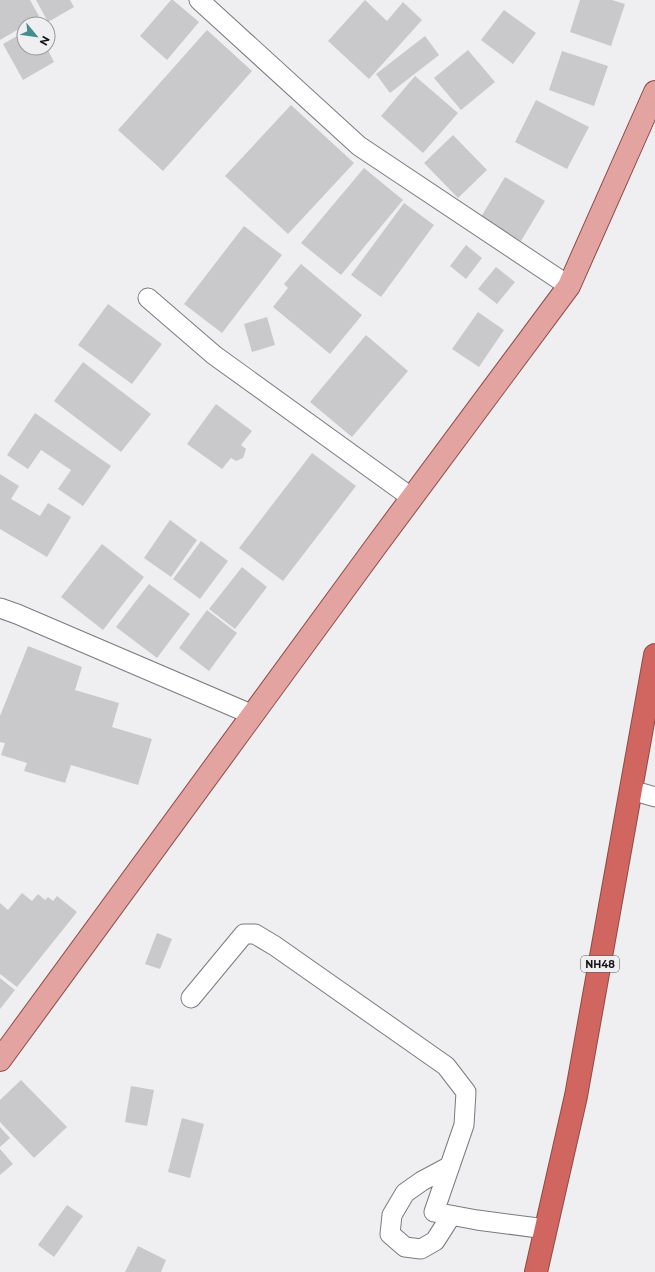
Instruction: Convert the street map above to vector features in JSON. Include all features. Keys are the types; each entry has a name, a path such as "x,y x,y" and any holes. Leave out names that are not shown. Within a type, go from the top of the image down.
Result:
{"highway":[{"name":"NH48","path":"536,1272 576,1096 655,654"}],"main road":[{"path":"0,1060 569,286 655,92"}],"street":[{"path":"199,0 359,146 569,286"},
{"path":"148,298 214,355 412,498"},
{"path":"0,608 253,715"},
{"path":"631,790 655,797"},
{"path":"191,998 244,934 255,934 262,938 446,1066 466,1092 464,1124 434,1212 477,1220 546,1229"},
{"path":"450,1166 422,1181 405,1193 392,1215 390,1234 405,1247 421,1249 435,1240 451,1216"}],"building":[{"path":"0,0 30,0 39,16 16,16 16,31 0,40"},
{"path":"36,0 70,0 74,7 56,17 56,16 45,16"},
{"path":"171,0 173,0 199,22 167,60 140,36"},
{"path":"365,0 387,21 403,2 422,20 369,79 328,41"},
{"path":"580,0 612,0 625,4 611,46 570,32"},
{"path":"504,10 536,33 513,64 481,40"},
{"path":"207,30 252,71 163,171 118,130"},
{"path":"425,36 439,55 390,93 376,74"},
{"path":"16,37 16,56 51,56 54,62 23,80 3,44"},
{"path":"468,50 495,82 461,110 434,78"},
{"path":"562,51 608,66 594,106 549,90"},
{"path":"415,76 458,113 423,153 381,116"},
{"path":"536,100 589,127 567,169 515,142"},
{"path":"291,105 354,163 288,234 225,176"},
{"path":"453,135 487,170 458,198 424,163"},
{"path":"364,168 403,200 341,275 301,243"},
{"path":"505,177 545,201 521,241 481,217"},
{"path":"404,203 434,225 381,297 351,275"},
{"path":"244,226 282,255 222,333 184,304"},
{"path":"466,245 482,258 466,279 450,266"},
{"path":"301,264 362,315 330,354 273,307 288,288 284,284"},
{"path":"496,267 515,282 497,304 478,289"},
{"path":"108,304 162,344 132,384 78,345"},
{"path":"478,312 504,330 479,367 452,349"},
{"path":"267,317 275,345 252,352 244,324"},
{"path":"366,335 408,371 352,437 310,402"},
{"path":"83,362 151,414 121,452 54,401"},
{"path":"216,404 252,431 241,445 246,449 243,458 236,461 231,458 222,469 187,444"},
{"path":"35,413 111,466 83,506 58,489 71,470 41,450 28,469 7,455"},
{"path":"312,453 356,486 283,581 239,548"},
{"path":"0,474 19,486 11,499 40,516 48,503 71,517 47,557 0,529"},
{"path":"170,520 197,540 171,577 144,558"},
{"path":"201,541 228,561 200,599 173,579"},
{"path":"102,544 144,577 103,630 61,597"},
{"path":"242,567 267,587 235,629 209,609"},
{"path":"149,584 190,614 157,658 116,627"},
{"path":"207,610 237,633 209,671 179,648"},
{"path":"28,646 82,667 75,690 119,703 112,727 152,739 138,785 71,765 65,783 24,771 27,763 1,755 5,743 0,742 0,716"},
{"path":"22,893 32,901 38,894 45,900 48,897 53,901 57,896 77,912 17,987 0,974 0,903 8,910"},
{"path":"157,933 172,939 160,969 145,964"},
{"path":"0,978 15,990 0,1009"},
{"path":"21,1080 67,1127 34,1158 0,1122 0,1100"},
{"path":"131,1086 154,1090 147,1126 125,1122"},
{"path":"182,1118 204,1124 190,1178 168,1172"},
{"path":"0,1127 10,1138 0,1147"},
{"path":"0,1149 13,1164 0,1175"},
{"path":"67,1205 83,1216 54,1257 38,1245"},
{"path":"138,1246 166,1260 161,1272 125,1272"}]}
